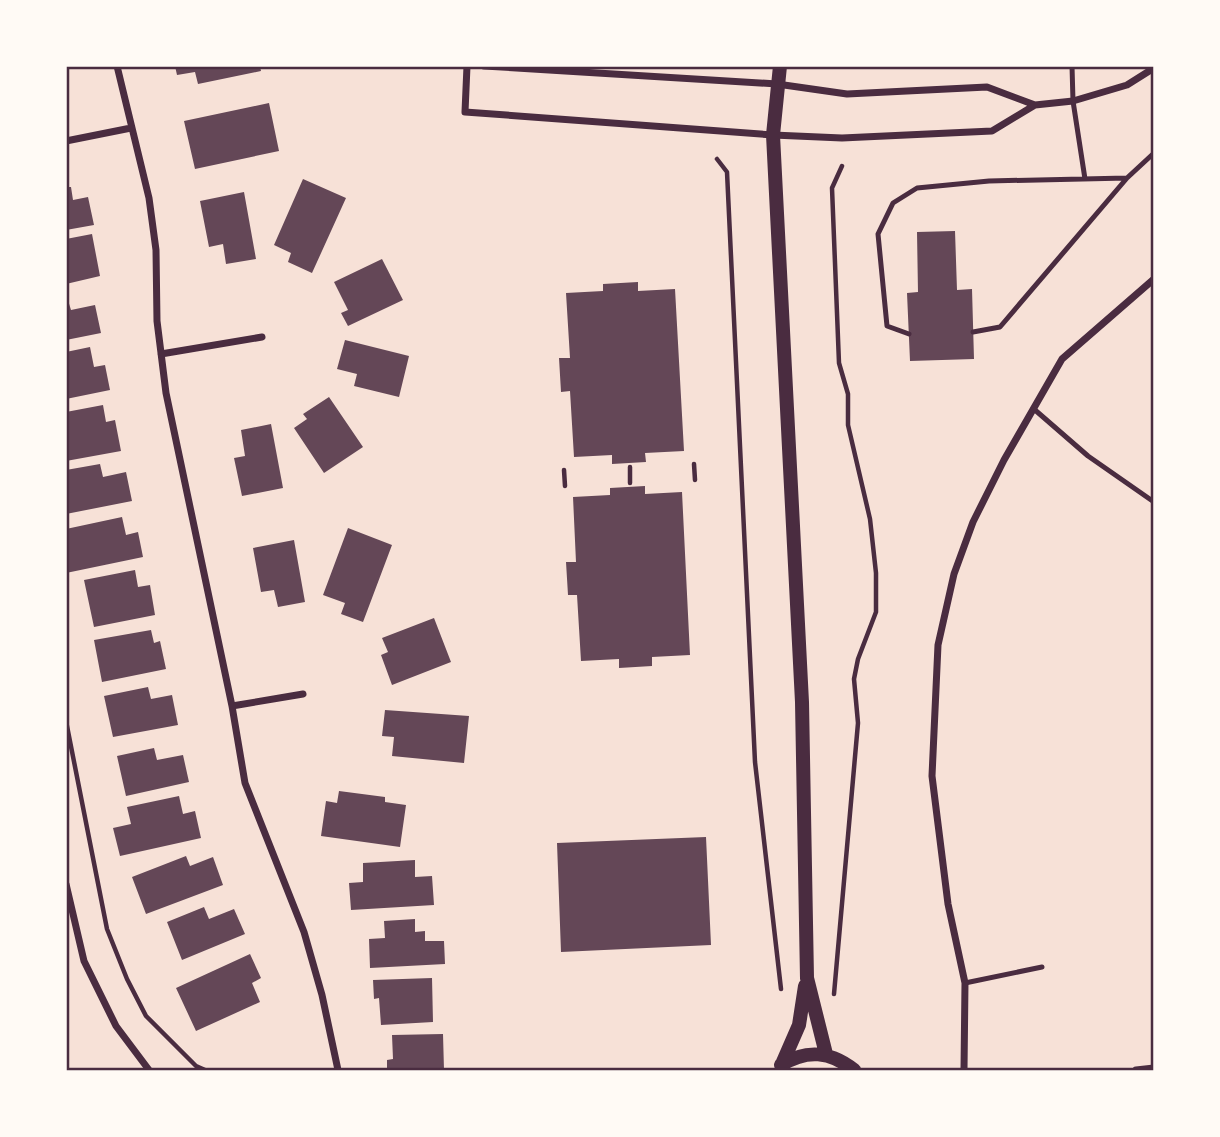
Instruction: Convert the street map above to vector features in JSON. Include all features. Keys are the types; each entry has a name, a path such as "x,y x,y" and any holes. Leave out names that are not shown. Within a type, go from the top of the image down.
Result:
{"main road":[{"path":"778,1067 799,1025 807,978 802,702 773,135 780,66"},
{"path":"807,978 826,1054"},
{"path":"778,1067 806,1054 826,1054 854,1070"}],"street":[{"path":"117,66 149,198 156,250 157,321 166,393 232,706 245,783 304,932 338,1070"},
{"path":"467,66 464,112 842,138 992,131 1035,105 1073,101 1127,85 1153,68"},
{"path":"484,66 583,70 846,93 987,87 1035,105"},
{"path":"66,141 131,128"},
{"path":"964,1070 965,983 948,904 932,776 938,645 954,574 973,522 1004,460 1062,359 1153,279"},
{"path":"161,354 262,337"},
{"path":"232,706 303,694"},
{"path":"66,884 84,961 116,1027 149,1070"},
{"path":"1136,1070 1153,1068"}],"lane":[{"path":"1072,66 1073,101 1085,179"},
{"path":"973,332 1000,327 1127,178 1153,153"},
{"path":"909,334 887,326 878,234 894,203 917,188 989,181 1127,178"},
{"path":"1035,410 1088,456 1153,502"},
{"path":"965,983 1042,967"}],"path":[{"path":"717,159 727,172 755,762 782,993"},
{"path":"833,1005 858,723 854,679 858,659 876,612 876,573 870,519 848,425 848,394 839,363 832,188 842,166"},
{"path":"694,464 695,480"},
{"path":"629,467 630,483"},
{"path":"564,470 565,486"},
{"path":"66,721 107,929 127,979 146,1016 196,1066 205,1070"}],"building":[{"path":"175,66 260,66 261,71 198,84 195,72 177,75"},
{"path":"269,103 279,151 195,169 184,121"},
{"path":"303,179 346,198 312,273 288,262 291,253 274,245"},
{"path":"66,187 71,187 73,200 88,197 94,225 66,230"},
{"path":"244,192 256,259 226,264 223,244 209,247 200,201"},
{"path":"955,231 957,290 972,289 974,359 910,361 907,293 918,292 917,232"},
{"path":"92,234 100,276 66,284 66,239"},
{"path":"382,259 403,300 348,326 341,313 348,310 334,282"},
{"path":"638,282 638,291 675,289 684,451 645,453 646,462 612,464 612,455 574,457 570,391 561,392 559,358 570,358 566,293 603,291 603,284"},
{"path":"66,294 71,310 95,305 101,333 66,340"},
{"path":"345,340 409,356 399,397 354,386 357,374 337,369"},
{"path":"90,347 94,367 105,365 110,390 66,399 66,352"},
{"path":"329,397 363,447 324,473 294,428 307,419 303,414"},
{"path":"103,405 106,422 115,420 121,451 66,461 66,412"},
{"path":"271,424 283,488 242,496 234,458 245,456 241,430"},
{"path":"100,464 103,477 126,472 132,501 66,514 66,470"},
{"path":"645,486 645,494 682,492 690,655 652,657 652,666 619,668 619,659 581,661 577,595 568,595 566,562 576,562 573,497 610,495 610,488"},
{"path":"122,517 126,535 138,532 143,557 66,573 66,529"},
{"path":"348,528 392,545 363,622 341,614 345,603 323,595"},
{"path":"294,540 305,602 278,607 274,590 261,592 253,548"},
{"path":"135,570 138,587 150,585 155,615 94,627 84,580"},
{"path":"434,618 451,662 392,685 381,655 388,652 382,638"},
{"path":"151,630 154,643 160,641 166,669 102,682 94,640"},
{"path":"148,687 151,699 172,695 178,725 113,737 104,696"},
{"path":"385,710 469,716 464,763 392,756 394,737 382,736"},
{"path":"154,748 157,760 183,755 189,782 126,796 117,756"},
{"path":"339,791 385,797 385,802 406,805 400,847 321,836 326,801 337,803"},
{"path":"179,796 183,814 195,811 201,838 120,856 113,828 131,824 127,807"},
{"path":"706,837 711,945 561,952 557,843"},
{"path":"186,856 190,866 213,857 223,885 146,914 132,877"},
{"path":"415,860 415,877 432,876 434,905 351,910 349,883 363,882 363,863"},
{"path":"204,907 209,919 234,909 245,934 182,960 167,922"},
{"path":"415,919 415,932 425,931 425,941 444,941 445,964 370,968 369,939 385,938 384,921"},
{"path":"250,954 261,978 252,983 260,1002 196,1031 176,988"},
{"path":"432,978 433,1022 381,1025 379,998 374,999 373,980"},
{"path":"443,1034 444,1070 387,1070 387,1060 393,1059 392,1035"}]}
